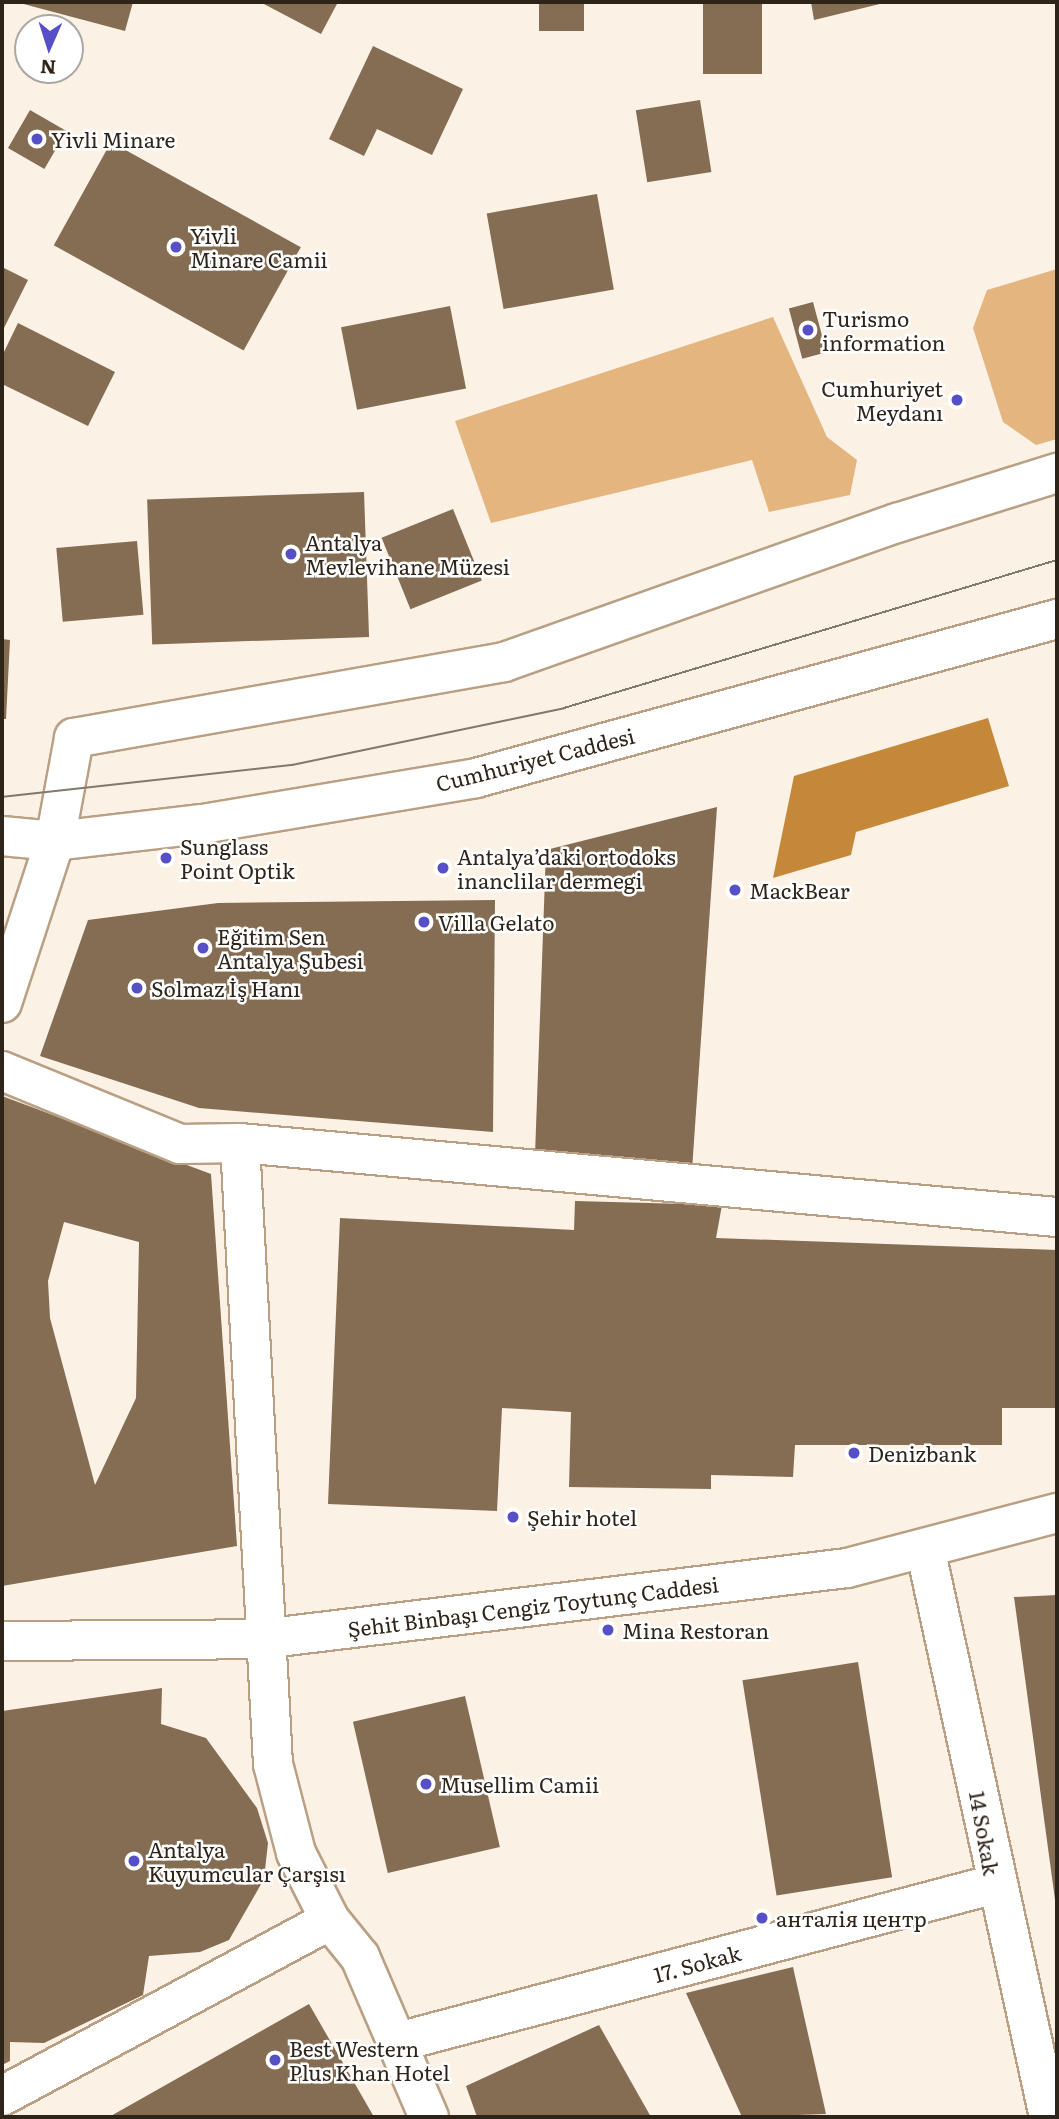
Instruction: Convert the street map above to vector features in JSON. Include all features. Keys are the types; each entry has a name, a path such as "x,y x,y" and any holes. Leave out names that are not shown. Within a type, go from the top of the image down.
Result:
{"street":[{"path":"2,1003 55,841 74,738 504,662 897,523 1057,473"},
{"name":"Cumhuriyet Caddesi","path":"2,836 55,841 202,824 476,778 1057,619"},
{"path":"2,1071 180,1144 240,1143 1057,1217"},
{"path":"240,1143 262,1639 273,1765 296,1853 330,1920 360,1958 429,2117"},
{"name":"Şehit Binbaşı Cengiz Toytunç Caddesi","path":"2,1641 262,1639 847,1568 1057,1513"},
{"name":"14 Sokak","path":"925,1548 956,1675 995,1885 1045,2050 1049,2117"},
{"name":"17. Sokak","path":"398,2042 995,1885"},
{"path":"2,2096 330,1920"}],"shaded area":[{"path":"1057,269 1057,439 1036,445 1003,422 973,328 987,290"},
{"path":"773,317 827,437 857,460 850,495 769,512 752,460 491,523 455,421"},
{"path":"988,718 1009,786 856,832 851,855 773,878 794,776"}],"building":[{"path":"16,2 133,2 125,31 84,20 84,14 61,14"},
{"path":"260,2 338,2 321,34"},
{"path":"539,2 584,2 584,31 539,31"},
{"path":"703,2 762,2 762,74 703,74"},
{"path":"811,2 888,2 814,20"},
{"path":"373,46 463,89 432,155 377,129 364,156 329,139"},
{"path":"700,100 711,172 647,182 636,110"},
{"name":"Yivli Minare","path":"30,110 66,131 44,169 8,148"},
{"name":"Yivli Minare Camii","path":"111,142 301,247 244,350 54,245"},
{"path":"597,194 614,290 504,309 487,213"},
{"path":"2,267 28,280 2,332"},
{"name":"Turismo information","path":"813,302 826,352 802,359 789,308"},
{"path":"450,306 466,388 357,410 341,327"},
{"path":"18,323 115,372 88,426 2,384 2,356"},
{"path":"364,492 369,637 152,644 147,500"},
{"path":"453,509 482,580 410,609 382,538"},
{"path":"137,541 143,615 63,622 56,548"},
{"path":"2,639 10,640 6,719 2,719"},
{"path":"717,807 692,1170 535,1155 546,850"},
{"path":"495,900 493,1132 199,1108 40,1056 88,920 218,903"},
{"path":"2,1096 211,1174 237,1546 2,1586","holes":["64,1222 139,1242 136,1398 95,1485 50,1318 48,1281"]},
{"path":"575,1201 722,1205 716,1238 1057,1250 1057,1408 1002,1408 1002,1445 795,1445 793,1477 711,1475 711,1489 569,1487 571,1412 502,1408 497,1511 328,1504 340,1218 574,1230"},
{"path":"1057,1595 1057,1907 1056,1907 1014,1597"},
{"path":"858,1662 892,1877 777,1896 742,1680"},
{"name":"Antalya Kuyumcular Çarşısı","path":"162,1688 161,1724 206,1738 257,1808 268,1843 264,1879 229,1940 200,1952 149,1956 143,1995 44,2043 10,2042 10,2061 2,2065 2,1711"},
{"name":"Musellim Camii","path":"465,1696 500,1847 388,1873 353,1722"},
{"path":"793,1967 826,2114 742,2117 686,1993"},
{"name":"Best Western Plus Khan Hotel","path":"309,2004 374,2117 109,2117"},
{"path":"599,2025 651,2117 477,2117 466,2086"}],"tram line":[{"path":"2,797 292,765 564,708 1057,560"}],"place":[{"name":"Yivli Minare","path":"37,139"},
{"name":"Yivli Minare Camii","path":"176,247"},
{"name":"Turismo information","path":"808,330"},
{"name":"Cumhuriyet Meydanı","path":"957,400"},
{"name":"Antalya Mevlevihane Müzesi","path":"291,554"},
{"name":"Sunglass Point Optik","path":"166,858"},
{"name":"Antalya’daki ortodoks inanclilar dermegi","path":"443,868"},
{"name":"MackBear","path":"735,890"},
{"name":"Villa Gelato","path":"424,922"},
{"name":"Eğitim Sen Antalya Şubesi","path":"203,948"},
{"name":"Solmaz İş Hanı","path":"137,988"},
{"name":"Denizbank","path":"854,1453"},
{"name":"Şehir hotel","path":"513,1517"},
{"name":"Mina Restoran","path":"608,1630"},
{"name":"Musellim Camii","path":"426,1784"},
{"name":"Antalya Kuyumcular Çarşısı","path":"134,1861"},
{"name":"анталія центр","path":"762,1918"},
{"name":"Best Western Plus Khan Hotel","path":"275,2060"}]}
